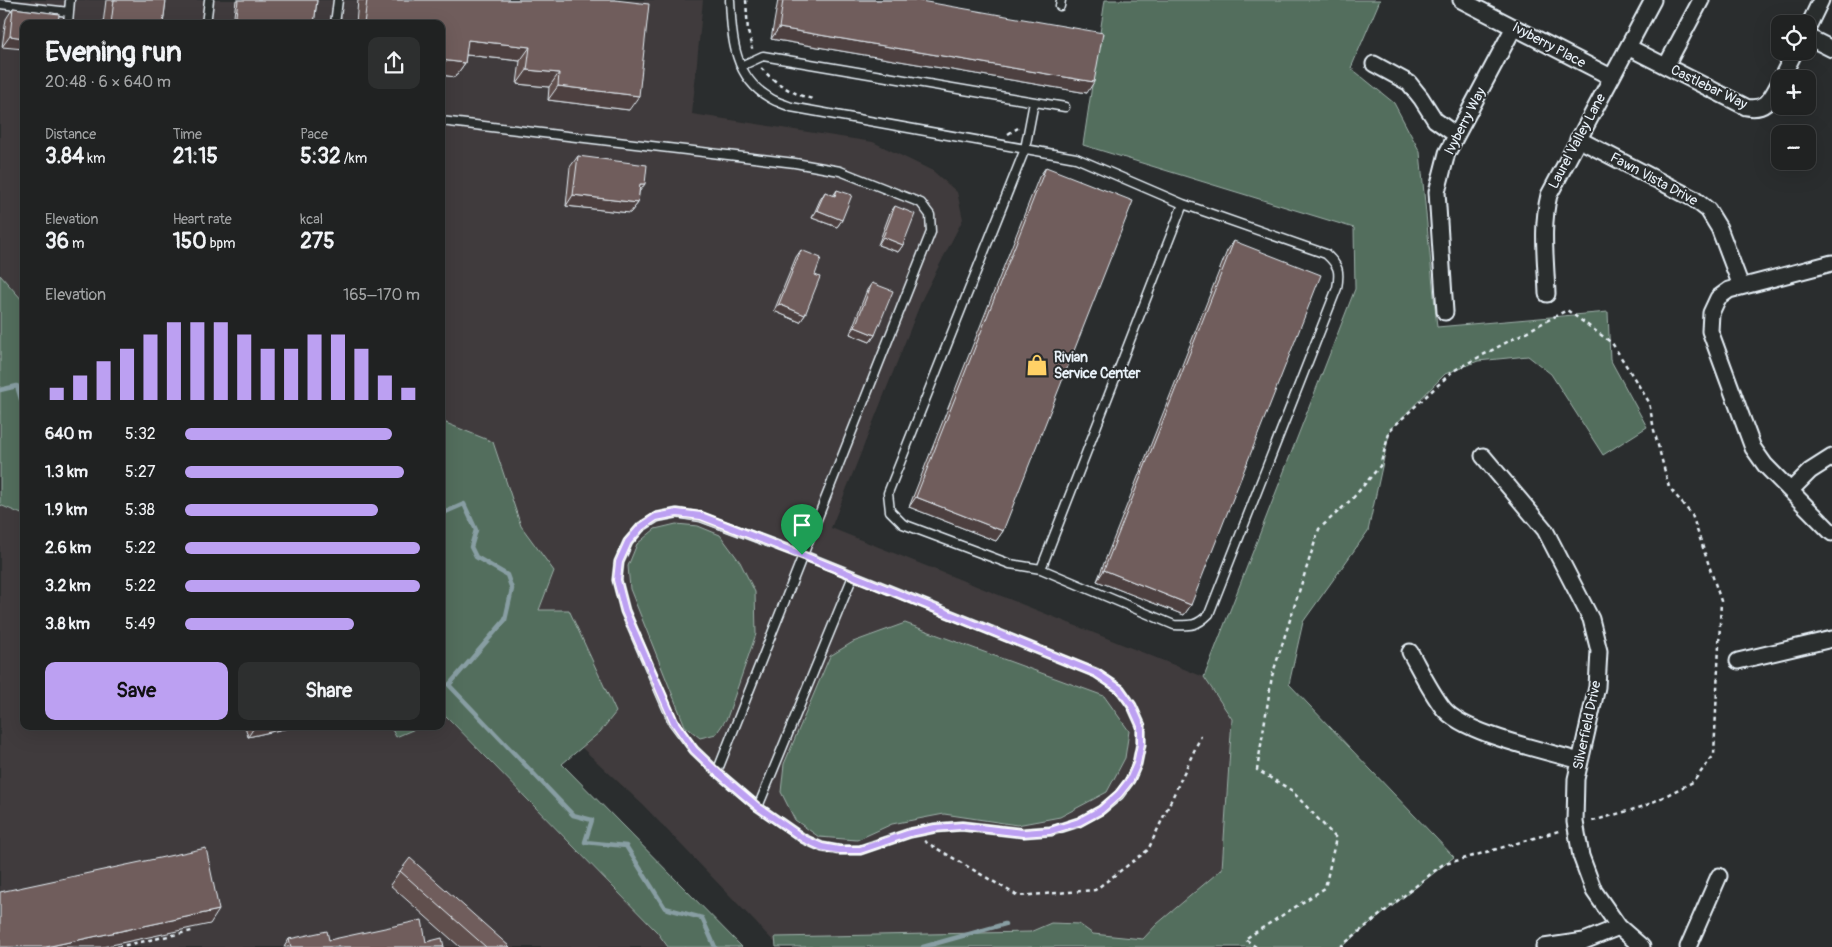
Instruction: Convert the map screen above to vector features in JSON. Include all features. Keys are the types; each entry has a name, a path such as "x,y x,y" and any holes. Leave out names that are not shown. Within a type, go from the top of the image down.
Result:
{"street":[{"name":"Ivyberry Place","path":"1461,0 1611,77"},
{"name":"Laurel Valley Lane","path":"1547,294 1545,211 1549,195 1653,0"},
{"path":"1666,66 1701,0"},
{"path":"1814,15 1821,0"},
{"name":"Ivyberry Way","path":"1445,312 1437,192 1447,153 1514,26"},
{"path":"1816,41 1832,49"},
{"name":"Castlebar Way","path":"1628,47 1746,107 1764,106 1771,98"},
{"path":"1374,64 1409,83 1435,120 1456,135"},
{"name":"Fawn Vista Drive","path":"1578,139 1694,199 1708,210 1719,228 1741,286"},
{"path":"1832,263 1729,290 1718,298 1712,313 1710,332 1753,448 1765,465 1792,490 1832,533"},
{"name":"Silverfield Drive","path":"1483,456 1545,530 1591,618 1599,651 1597,686 1576,778 1576,826 1581,856 1594,890 1619,927 1642,947"},
{"path":"1792,490 1810,471 1832,458"},
{"path":"1738,661 1832,639"},
{"path":"1410,652 1443,709 1460,722 1484,734 1580,761"},
{"path":"1688,947 1719,876"},
{"path":"1544,947 1584,941 1619,927"}],"lane":[{"path":"68,20 70,0"},
{"path":"206,20 209,0"},
{"path":"336,20 338,0"},
{"path":"730,0 732,38 741,66 749,80 768,97 791,108 1025,149 1076,158 1183,204 1326,254 1336,263 1339,275 1337,288 1209,614 1200,623 1189,626 1174,625 1041,569 1010,564 903,524 890,511 888,494 1025,149 1034,102"},
{"path":"0,4 69,12"},
{"path":"741,66 763,56 1064,107"},
{"path":"445,120 795,163 840,171 921,203 930,215 931,232 717,772"},
{"path":"1041,569 1183,204"},
{"path":"677,513 701,516 853,576 1096,673 1120,689 1132,706 1141,726 1139,757 1130,780 1119,794 1101,810 1079,822 1050,831 1023,833 962,826 935,828 910,833 860,850 839,850 822,847 804,839 758,807 694,750 674,722 625,611 617,580 619,562 628,542 641,527 656,517 677,513"},
{"path":"758,807 853,576"}],"path":[{"path":"746,0 748,32 753,48 750,49 756,60 782,86 802,96 815,99"},
{"path":"1004,134 1015,131 1020,122"},
{"path":"1256,947 1246,939 1325,888 1336,838 1290,790 1257,770 1272,676 1319,529 1353,498 1380,466 1390,430 1452,371 1567,310 1612,343 1649,402 1654,430 1669,487 1692,515 1720,600 1714,755 1693,782 1645,806 1442,865 1340,947"},
{"path":"910,833 1018,896 1095,890 1148,850 1201,736"},
{"path":"117,947 192,931"}],"shaded area":[{"path":"0,0 703,0 692,114 873,142 933,171 957,192 963,219 923,297 831,528 1204,677 1232,719 1222,869 1157,924 1152,947 779,947 643,805 445,620 445,20 20,20 20,362 0,356"},
{"path":"0,505 20,513 20,730 392,730 396,737 413,730 445,730 445,716 657,932 668,947 0,947"}],"green space":[{"path":"1105,0 1380,0 1351,68 1394,103 1420,152 1437,327 1608,312 1610,359 1647,427 1603,455 1551,374 1528,356 1478,361 1445,374 1390,430 1368,531 1303,622 1289,684 1454,857 1341,947 776,947 775,937 1030,932 1051,923 1079,924 1093,934 1143,939 1157,924 1222,869 1232,719 1204,677 1355,289 1354,228 1083,145"},
{"path":"0,275 20,298 20,513 0,505"},
{"path":"445,423 493,442 521,526 554,571 539,610 569,610 616,712 600,732 562,764 742,947 668,947 657,932 446,716"},
{"path":"676,524 698,526 720,535 740,562 755,592 756,634 727,718 716,734 700,738 685,726 630,589 628,566 637,544 655,529"},
{"path":"905,623 1104,696 1129,731 1125,758 1107,792 1060,817 1017,825 944,814 892,824 857,840 819,837 795,820 781,792 784,764 830,656 853,642"},
{"path":"392,730 413,730 396,737"}],"building":[{"path":"114,0 166,0 164,20 112,20"},
{"path":"238,0 317,0 314,20 236,20"},
{"path":"367,0 615,0 649,4 639,96 558,86 559,73 527,70 530,47 468,40 465,63 445,60 445,20 364,20"},
{"path":"783,0 915,0 1103,33 1094,82 779,28"},
{"path":"13,8 59,14 58,20 20,20 20,37 10,36"},
{"path":"578,156 647,165 645,184 640,184 638,203 573,195"},
{"path":"1046,167 1133,201 1003,531 916,497"},
{"path":"837,190 852,195 842,220 817,210 825,192 835,196"},
{"path":"895,206 915,214 903,245 883,237"},
{"path":"1234,241 1321,275 1191,605 1104,570"},
{"path":"801,250 821,258 815,275 820,277 805,315 779,304"},
{"path":"872,283 893,291 875,335 855,327"},
{"path":"206,848 219,910 46,947 0,947 0,892"},
{"path":"410,858 510,947 486,947 400,871"},
{"path":"422,920 426,942 442,938 444,947 291,947 289,939 327,931 329,940"}],"waterway":[{"path":"0,390 17,386 20,396"},
{"path":"445,512 464,504 476,530 471,547 476,557 507,575 512,589 505,620 449,685 573,815 592,820 585,842 626,846 665,908 702,918 715,947"},
{"path":"923,947 1005,924"}],"place":[{"name":"Rivian Service Center","path":"1037,365"}],"route":[{"path":"677,513 701,516 802,555 1096,673 1120,689 1132,706 1141,726 1141,744 1137,764 1130,780 1119,794 1101,810 1079,822 1050,831 1023,833 962,826 935,828 886,840 860,850 839,850 822,847 804,839 758,807 694,750 674,722 625,611 617,580 619,562 628,542 641,527 656,517 677,513"}]}
